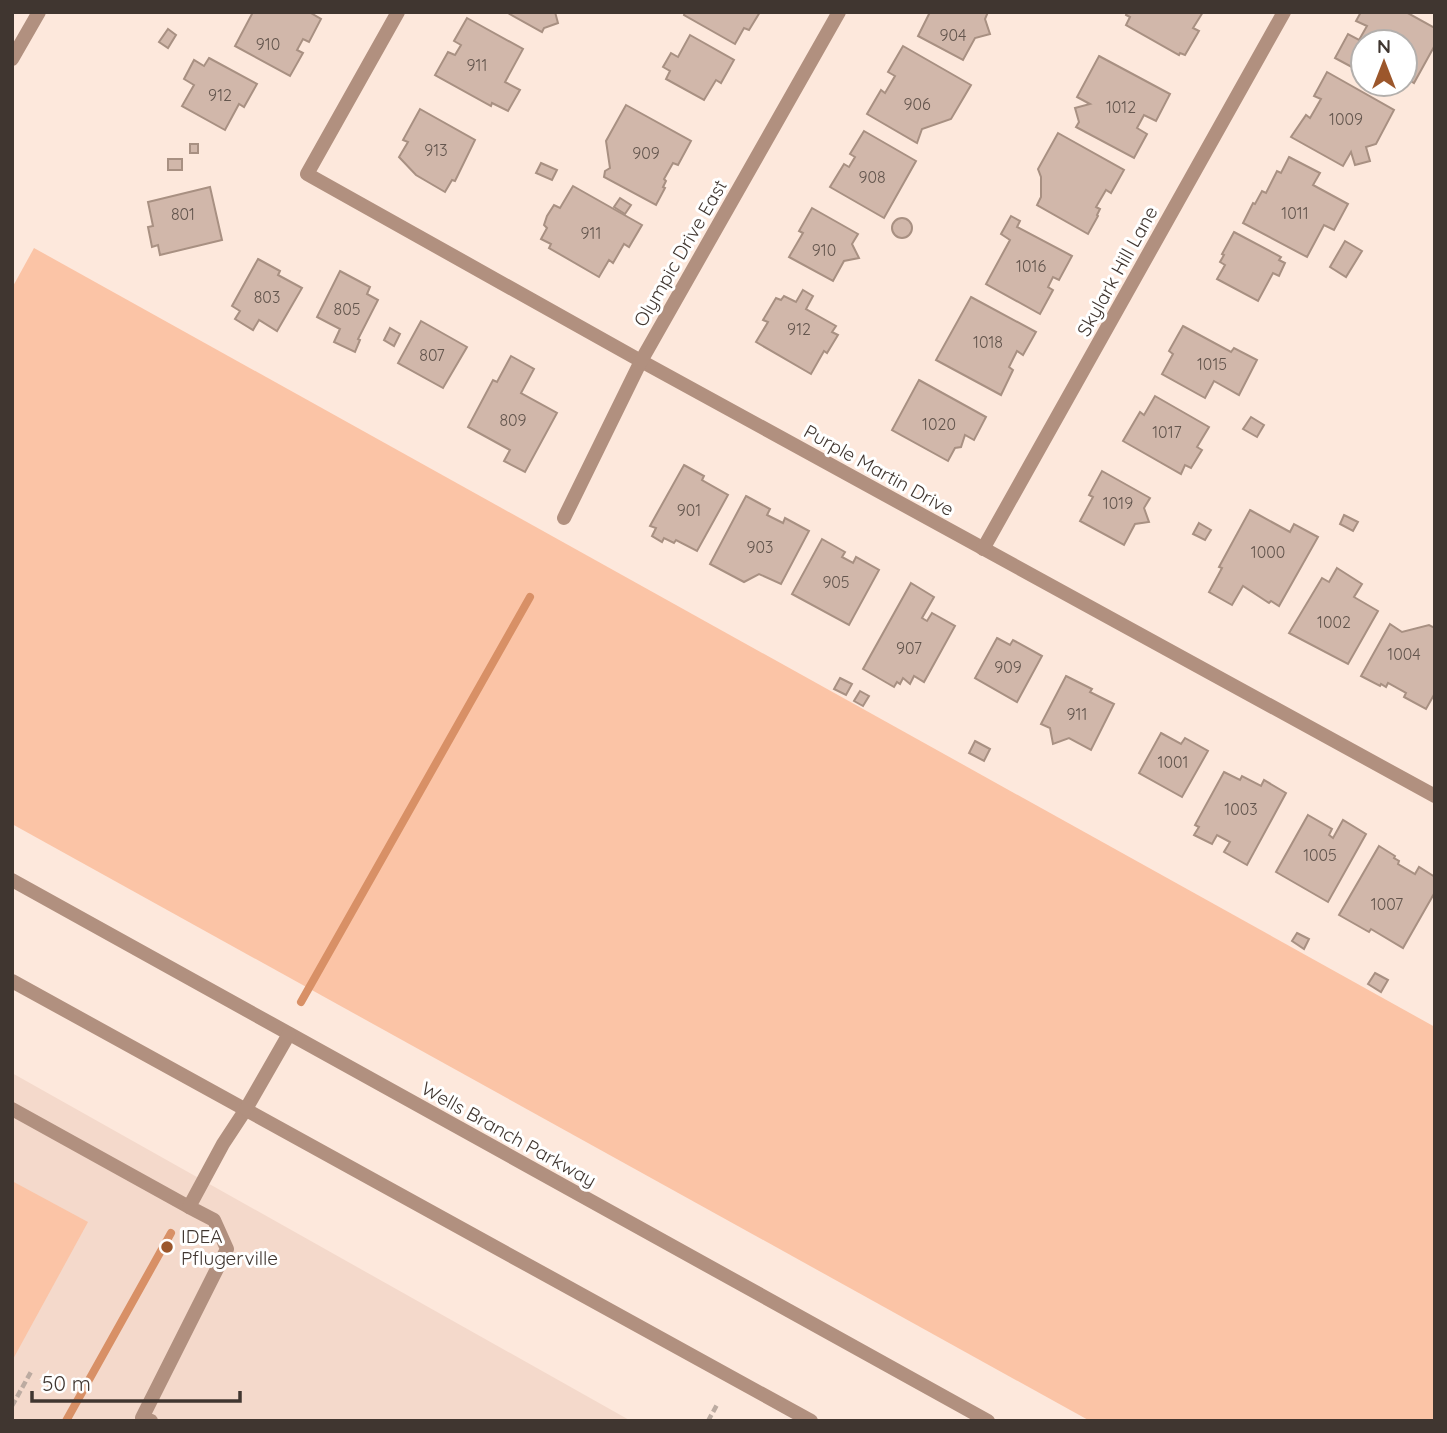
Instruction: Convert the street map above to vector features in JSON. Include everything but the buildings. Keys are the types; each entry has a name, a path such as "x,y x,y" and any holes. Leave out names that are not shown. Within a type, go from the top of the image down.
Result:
{"street":[{"path":"12,58 38,12"},
{"name":"Purple Martin Drive","path":"398,12 307,174 641,361 1435,796"},
{"name":"Olympic Drive East","path":"564,518 641,361 839,12"},
{"name":"Skylark Hill Lane","path":"984,549 1284,12"},
{"name":"Wells Branch Parkway","path":"12,880 988,1421"},
{"path":"12,981 246,1109 792,1416 811,1421"},
{"path":"189,1207 289,1034"},
{"path":"12,1109 214,1220 227,1248 144,1420"}],"path":[{"path":"12,1406 32,1370"},
{"path":"708,1421 718,1403"}],"shaded area":[{"path":"34,248 1435,1027 1435,1421 1090,1421 12,824 12,288"},
{"name":"IDEA Pflugerville","path":"12,1073 631,1421 12,1421"},
{"path":"12,1181 88,1222 12,1361"}],"waterway":[{"path":"301,1002 530,597"},
{"path":"66,1421 171,1233"}],"place":[{"name":"IDEA Pflugerville","path":"167,1247"}]}
